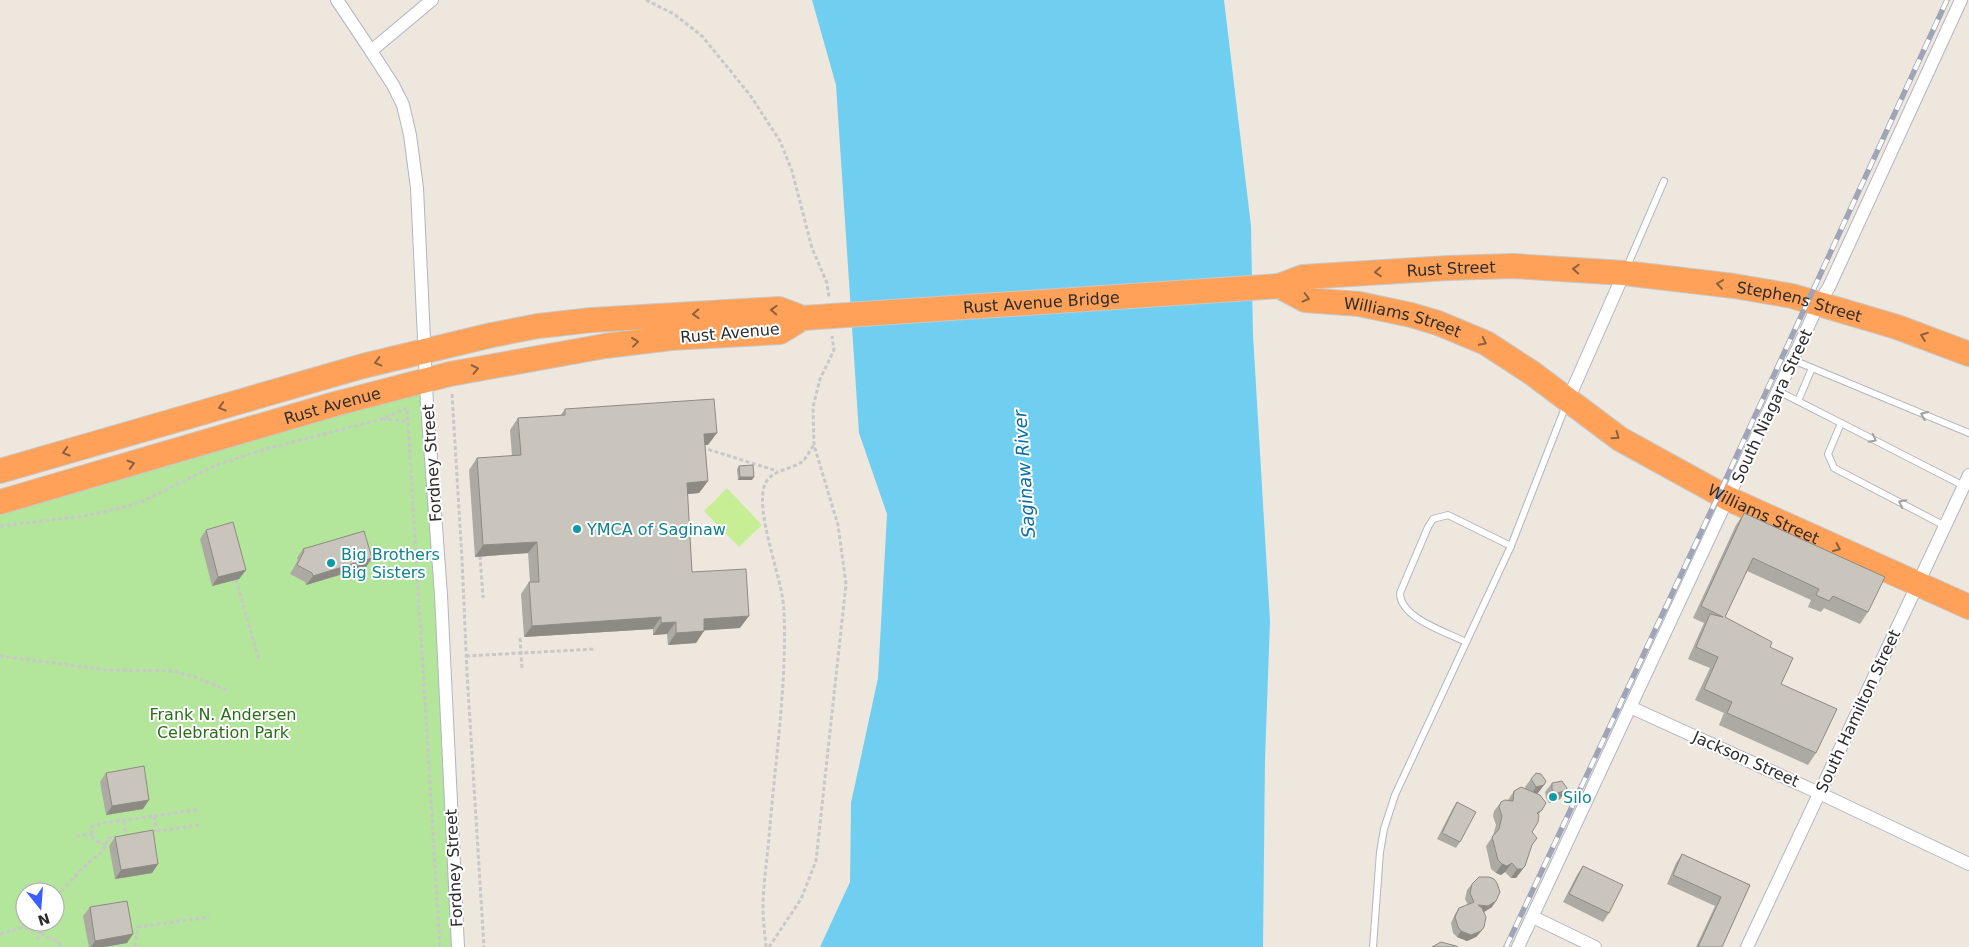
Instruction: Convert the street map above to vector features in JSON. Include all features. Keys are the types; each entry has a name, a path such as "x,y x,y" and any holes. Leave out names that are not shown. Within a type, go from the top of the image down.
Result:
{"highway":[{"name":"Rust Street","path":"1279,286 1303,278 1448,268 1530,267 1624,273"},
{"name":"Stephens Street","path":"1624,273 1744,287 1819,303 1897,327 1969,354"},
{"name":"Rust Avenue Bridge","path":"803,318 1279,286"},
{"name":"Williams Street","path":"1279,286 1305,300 1359,304 1411,315 1438,323 1486,343 1524,368 1620,438 1728,499 1969,607"},
{"name":"Rust Avenue","path":"0,471 362,366 425,350 538,326 592,320 779,309 803,318"},
{"name":"Rust Avenue","path":"0,502 335,404 496,364 605,346 671,338 780,332 803,318"}],"street":[{"name":"Fordney Street","path":"337,0 372,51 403,106 410,136 417,188 425,350 441,595 458,947"},
{"path":"372,51 432,0"},
{"name":"South Niagara Street","path":"1518,947 1819,303 1829,287 1961,0"},
{"path":"1568,400 1624,273"},
{"name":"South Hamilton Street","path":"1748,947 1966,481"},
{"name":"Jackson Street","path":"1630,707 1969,864"},
{"path":"1533,917 1595,947"}],"lane":[{"path":"1624,273 1664,181"},
{"path":"1793,360 1969,433"},
{"path":"1798,401 1812,368"},
{"path":"1778,391 1841,423 1966,481"},
{"path":"1373,947 1380,852 1384,829 1395,794 1511,546 1568,400"},
{"path":"1841,423 1828,454 1834,468 1946,526"},
{"path":"1466,642 1411,615 1400,600 1400,593 1428,527 1433,519 1448,515 1511,546"}],"path":[{"path":"646,0 674,14 702,36 750,94 780,141 792,171 812,248 827,282 829,302"},
{"path":"768,947 801,899 816,861 846,584 838,525 814,445 813,407 820,379 834,350 832,330"},
{"path":"450,388 454,405 466,656 484,947"},
{"path":"0,526 84,516 125,507 143,501 222,463 262,450 382,419 407,408 440,947"},
{"path":"382,419 408,421"},
{"path":"768,947 763,910 785,637 784,607 764,517 763,497 766,484 778,472 804,460 814,445"},
{"path":"696,448 707,448 778,472"},
{"path":"480,556 483,598"},
{"path":"236,580 259,660"},
{"path":"520,638 522,669"},
{"path":"466,656 596,649"},
{"path":"0,656 108,670 173,671 196,677 227,690"},
{"path":"106,845 93,839 91,827 124,820 197,810"},
{"path":"154,816 156,831"},
{"path":"124,820 126,836"},
{"path":"141,834 199,825"},
{"path":"76,836 92,834"},
{"path":"65,887 88,863 104,851 108,838 134,835"},
{"path":"131,928 209,917"},
{"path":"0,934 24,927 57,941 62,947"},
{"path":"135,947 138,927"},
{"path":"37,942 40,933"}],"green space":[{"name":"Frank N. Andersen Celebration Park","path":"427,380 458,947 0,947 0,502"},
{"path":"727,488 762,525 739,547 704,511"}],"water":[{"name":"Saginaw River","path":"812,0 1224,0 1251,226 1253,335 1270,621 1265,759 1263,947 820,947 850,882 851,803 878,678 887,514 859,433 836,85"}],"building":[{"name":"YMCA of Saginaw","path":"714,399 717,433 704,434 708,481 687,483 692,572 746,569 749,616 704,619 704,631 676,633 676,622 661,623 661,617 532,626 529,582 539,582 537,542 483,545 477,458 521,455 518,418 565,415 565,409"},
{"path":"753,465 754,477 740,477 739,466"},
{"path":"1744,513 1885,577 1868,612 1833,596 1829,601 1816,595 1819,589 1753,558 1725,617 1772,642 1770,647 1793,658 1781,684 1837,709 1816,753 1727,713 1732,702 1704,689 1718,657 1696,647 1710,614 1723,617 1701,606"},
{"path":"233,522 246,570 218,577 206,530"},
{"name":"Big Brothers Big Sisters","path":"364,531 372,558 313,576 312,573 297,565 304,551 303,549"},
{"path":"144,766 149,800 112,806 106,773"},
{"path":"1536,773 1541,774 1546,781 1544,785 1536,787 1531,779"},
{"path":"1562,781 1567,788 1566,790 1555,794 1552,789 1552,783"},
{"path":"1521,787 1540,795 1546,803 1542,810 1537,813 1539,815 1538,822 1532,832 1537,838 1532,845 1525,866 1522,869 1517,869 1512,863 1507,866 1498,860 1492,837 1499,829 1502,816 1499,807 1501,802 1505,800 1513,801 1514,791"},
{"path":"1457,802 1476,812 1460,842 1442,833"},
{"path":"153,830 158,864 121,870 115,837"},
{"path":"1682,854 1750,885 1722,947 1698,947 1721,897 1673,875"},
{"path":"1583,866 1623,885 1609,913 1569,894"},
{"path":"1479,877 1494,879 1500,892 1496,901 1488,906 1478,905 1482,908 1486,917 1484,927 1481,931 1471,935 1461,931 1455,917 1459,908 1474,902 1470,893 1472,884"},
{"path":"127,901 133,934 95,941 90,907"},
{"path":"1441,942 1456,946 1458,947 1432,947"}],"railway":[{"path":"1506,947 1719,494 1947,0"}],"place":[{"name":"YMCA of Saginaw","path":"577,529"},
{"name":"Big Brothers Big Sisters","path":"331,563"},
{"name":"Silo","path":"1553,797"}]}
